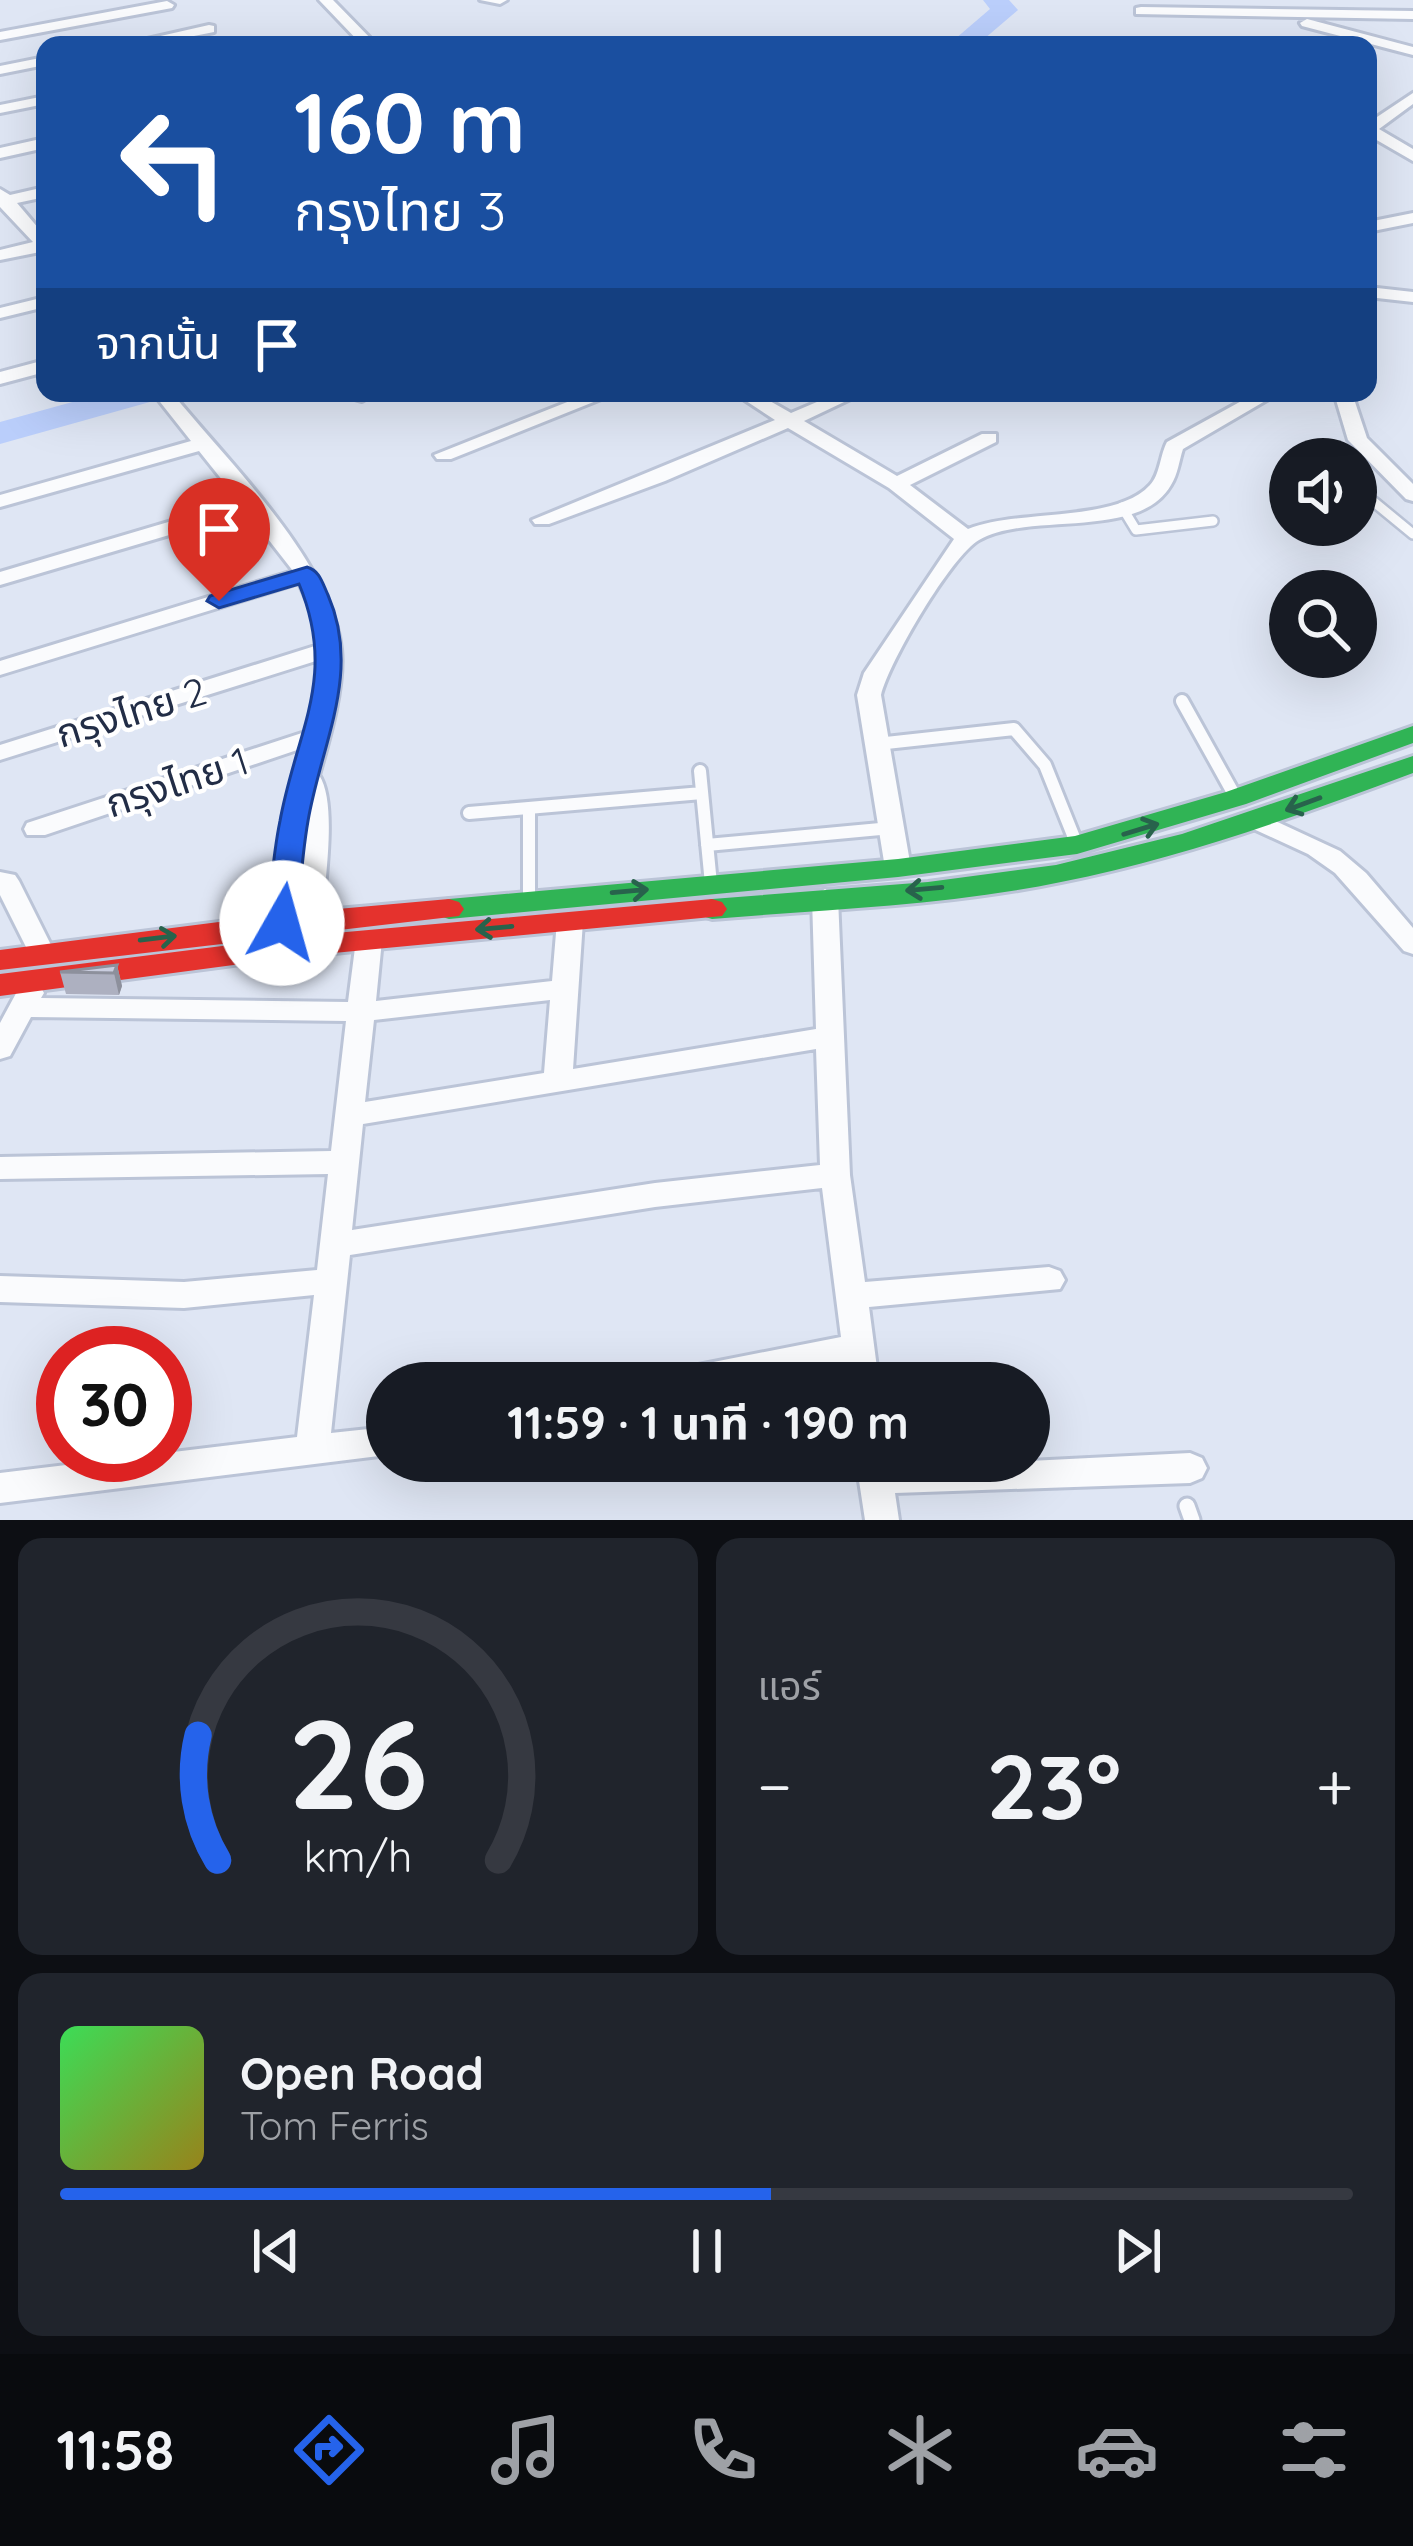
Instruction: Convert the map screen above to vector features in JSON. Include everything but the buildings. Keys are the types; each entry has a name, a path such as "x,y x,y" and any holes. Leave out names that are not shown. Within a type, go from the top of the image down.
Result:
{"street":[{"path":"326,0 361,36"},
{"path":"487,0 500,0"},
{"path":"0,36 167,5"},
{"path":"1145,6 1195,12 1273,7 1413,15"},
{"path":"1273,7 1365,36"},
{"path":"174,36 209,29"},
{"path":"1377,40 1413,51"},
{"path":"0,70 36,63"},
{"path":"1377,123 1413,97"},
{"path":"0,110 36,102"},
{"path":"1377,134 1413,156"},
{"path":"0,153 36,145"},
{"path":"2,199 36,194"},
{"path":"2,199 36,236"},
{"path":"1377,225 1413,218"},
{"path":"0,255 36,247"},
{"path":"1377,293 1413,298"},
{"path":"0,314 36,304"},
{"path":"0,377 36,368"},
{"path":"169,402 307,574 324,614 330,649 319,735 294,818 295,922"},
{"path":"444,455 583,402"},
{"path":"760,402 896,484 966,538"},
{"path":"542,520 834,402"},
{"path":"898,868 868,695 874,673 966,538 1011,523 1122,507 1160,488 1174,446 1253,402"},
{"path":"1346,402 1358,440 1413,495"},
{"path":"896,484 988,438"},
{"path":"0,501 201,444"},
{"path":"0,579 251,504"},
{"path":"0,668 307,574"},
{"name":"กรุงไทย 2","path":"0,753 330,649"},
{"path":"0,985 40,965 295,922 898,868 1077,845 1236,798 1413,734"},
{"name":"กรุงไทย 1","path":"36,829 319,735"},
{"path":"0,960 40,965 369,940 1078,872 1143,857 1413,764"},
{"path":"1256,820 1283,838 1320,849 1413,945"},
{"path":"0,880 6,880 40,965 0,1049"},
{"path":"825,898 835,1175 860,1362"},
{"path":"558,1081 570,921"},
{"path":"312,1453 369,940"},
{"path":"23,1007 362,1012 565,989"},
{"path":"348,1116 830,1037"},
{"path":"0,1168 342,1162"},
{"path":"333,1245 655,1195 835,1175"},
{"path":"849,1296 1049,1280"},
{"path":"0,1288 184,1295 330,1281"},
{"path":"783,1362 858,1347"},
{"path":"0,1488 366,1444"},
{"path":"1050,1469 1190,1468"},
{"path":"877,1482 882,1520"}],"lane":[{"path":"1377,504 1413,534"},
{"path":"1122,507 1136,530 1214,521"},
{"path":"1182,701 1236,798"},
{"path":"877,744 1013,728 1027,737 1040,758 1077,845"},
{"path":"700,772 711,884"},
{"path":"469,813 702,793"},
{"path":"529,808 529,900"},
{"path":"707,845 891,828"}],"waterway":[{"path":"972,36 1005,10 995,0"},
{"path":"0,433 112,402"}],"traffic: fast":[{"path":"449,909 898,868 1077,845 1236,798 1413,734"},
{"path":"712,909 928,892 1056,874 1192,840 1413,764"}],"traffic: jam":[{"path":"0,960 282,924 449,909"},
{"path":"0,985 302,946 712,909"}],"route":[{"path":"219,601 307,574 324,614 331,654 319,735 294,818 282,923"}]}
